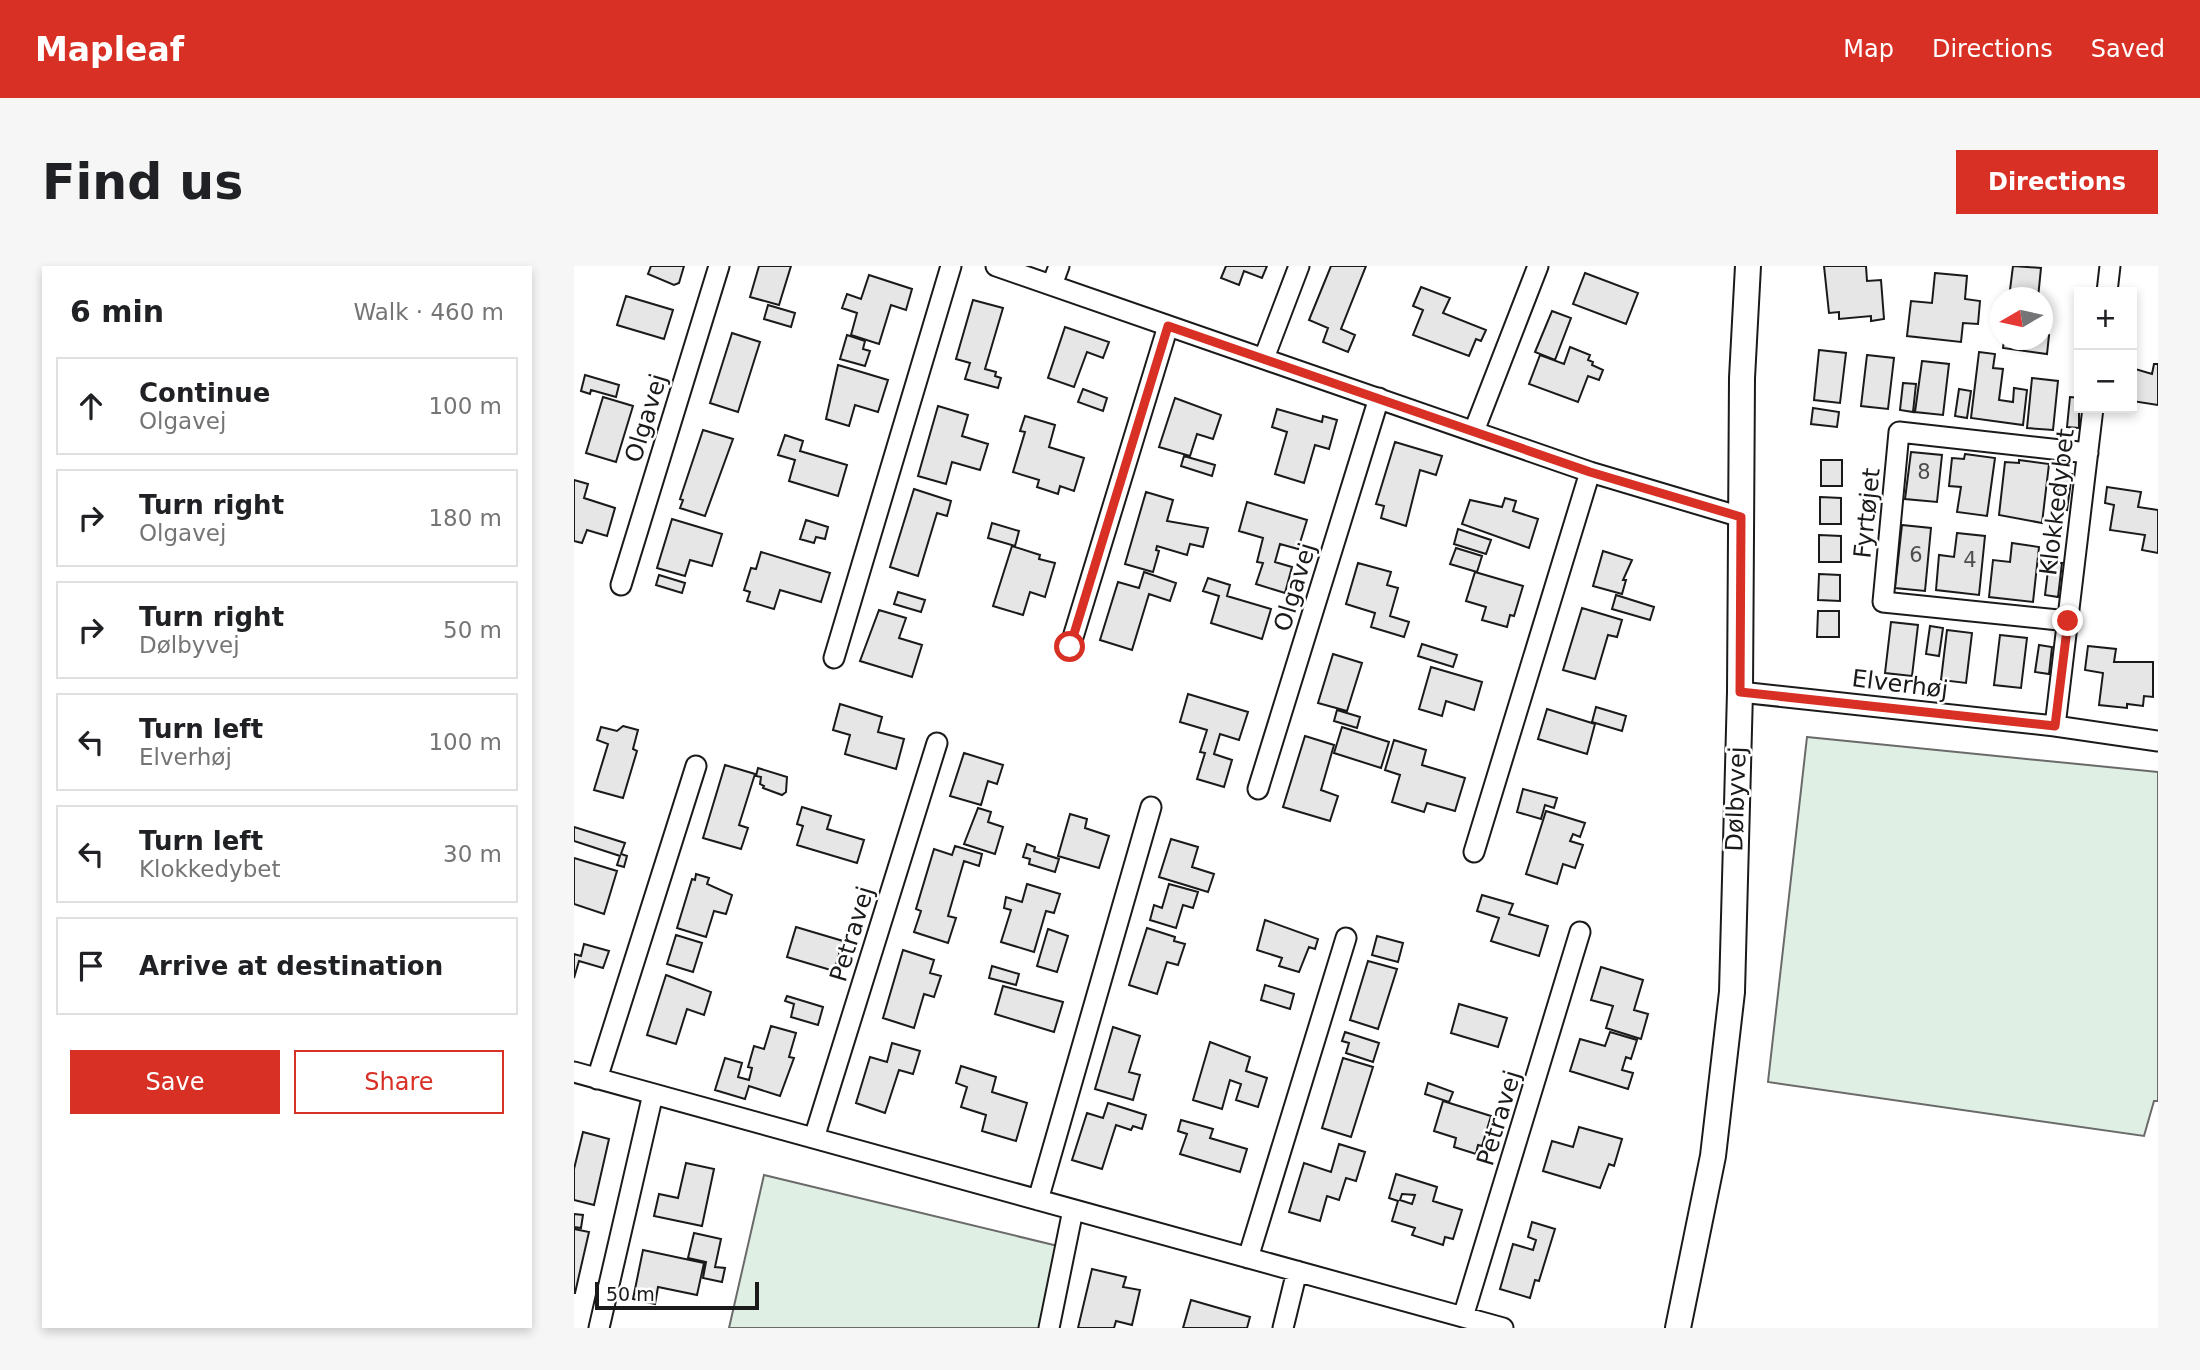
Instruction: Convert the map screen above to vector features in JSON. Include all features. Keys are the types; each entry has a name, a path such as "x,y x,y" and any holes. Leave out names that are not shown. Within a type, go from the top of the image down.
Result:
{"street":[{"name":"Olgavej","path":"621,585 719,266"},
{"path":"834,658 951,266"},
{"path":"996,266 1590,472 1741,517"},
{"path":"1052,285 1059,266"},
{"path":"1264,358 1299,266"},
{"path":"1474,431 1538,266"},
{"name":"Dølbyvej","path":"1678,1328 1713,1156 1732,992 1740,692 1742,378 1748,266"},
{"path":"2107,287 2110,266"},
{"path":"1070,647 1168,326"},
{"name":"Olgavej","path":"1258,789 1379,398"},
{"name":"Klokkedybet","path":"2055,726 2092,413"},
{"name":"Fyrtøjet","path":"2068,621 1883,602 1899,432 2088,453"},
{"path":"1474,852 1590,472"},
{"name":"Elverhøj","path":"1740,692 2055,726 2158,741"},
{"name":"Petravej","path":"814,1138 937,743"},
{"path":"597,1079 696,766"},
{"path":"1038,1200 1151,807"},
{"name":"Petravej","path":"1464,1317 1580,932"},
{"path":"1248,1258 1346,938"},
{"path":"574,1072 1502,1328"},
{"path":"599,1328 653,1094"},
{"path":"1049,1328 1073,1210"},
{"path":"1283,1328 1297,1271"}],"green space":[{"path":"1807,737 2158,772 2158,1101 2154,1101 2144,1136 1768,1082"},
{"path":"764,1175 1058,1246 1041,1328 729,1328"}],"building":[{"path":"651,266 684,266 679,283 674,285 648,274"},
{"path":"759,266 791,266 779,305 750,297"},
{"path":"1226,266 1267,266 1262,278 1244,271 1239,285 1221,278"},
{"path":"1331,266 1366,266 1341,329 1355,335 1348,352 1323,342 1328,328 1309,320"},
{"path":"1824,266 1866,266 1867,281 1881,280 1884,319 1871,321 1871,316 1839,319 1839,312 1829,313"},
{"path":"2013,266 2041,268 2039,287 2010,287"},
{"path":"1585,273 1638,293 1626,324 1573,304"},
{"path":"1935,273 1967,276 1965,299 1980,301 1978,324 1963,323 1961,342 1907,336 1911,301 1932,303"},
{"path":"869,275 912,289 906,310 891,305 879,344 851,335 857,313 842,308 847,294 861,299"},
{"path":"1421,287 1450,298 1443,313 1486,330 1481,341 1476,339 1469,356 1413,335 1423,310 1413,306"},
{"path":"626,296 673,310 664,339 617,325"},
{"path":"973,300 1003,308 985,369 996,372 995,376 1001,378 998,388 965,379 970,363 956,359"},
{"path":"768,305 795,313 791,327 764,319"},
{"path":"1552,311 1571,318 1555,360 1535,352"},
{"path":"1065,327 1109,342 1103,358 1087,352 1074,387 1048,378"},
{"path":"732,333 760,342 738,412 710,403"},
{"path":"847,335 865,341 863,349 870,351 865,366 840,359"},
{"path":"1570,347 1590,355 1588,360 1593,362 1592,365 1603,370 1599,380 1588,376 1578,402 1529,384 1540,355 1564,364"},
{"path":"1819,350 1846,353 1840,403 1814,400"},
{"path":"2018,350 2047,350 2047,354"},
{"path":"1979,352 1995,354 1993,368 2003,369 1999,400 2013,402 2014,388 2027,390 2023,425 1971,418"},
{"path":"1867,355 1894,358 1888,409 1861,406"},
{"path":"1922,361 1949,364 1943,415 1915,412"},
{"path":"2154,364 2158,364 2158,405 2137,402 2137,370 2152,374"},
{"path":"838,365 888,380 878,412 855,405 849,426 826,419"},
{"path":"585,375 619,385 616,397 591,390 590,394 581,391"},
{"path":"2032,378 2058,381 2053,430 2027,428"},
{"path":"1903,383 1916,384 1913,412 1900,410"},
{"path":"1083,389 1107,398 1103,411 1078,402"},
{"path":"1959,389 1971,391 1967,418 1955,416"},
{"path":"603,397 633,406 616,462 586,453"},
{"path":"2070,397 2074,397 2074,413 2079,413 2079,428 2067,427"},
{"path":"1175,398 1221,415 1213,439 1197,434 1190,456 1159,447"},
{"path":"938,406 968,415 962,436 988,444 980,470 952,462 946,484 918,476"},
{"path":"1813,408 1839,412 1837,427 1811,424"},
{"path":"1277,409 1322,422 1323,416 1337,420 1329,449 1315,445 1304,483 1275,474 1287,432 1272,427"},
{"path":"1025,416 1055,425 1049,447 1084,458 1074,491 1060,486 1058,494 1037,487 1039,480 1013,472 1025,432 1020,431"},
{"path":"703,430 733,439 705,516 680,508 683,500 680,499"},
{"path":"785,435 803,441 800,451 847,465 838,496 789,481 795,460 778,455"},
{"path":"1395,442 1442,456 1436,475 1420,470 1406,526 1381,518 1384,506 1376,504"},
{"path":"1911,452 1942,455 1937,502 1905,499"},
{"path":"1965,454 1995,458 1987,516 1957,512 1961,487 1949,486 1952,458 1964,459"},
{"path":"1184,456 1215,465 1212,476 1181,466"},
{"path":"1821,460 1842,460 1842,486 1821,486"},
{"path":"2019,460 2049,464 2042,523 1999,515 2005,462 2019,463"},
{"path":"2060,472 2072,474 2067,510 2055,508"},
{"path":"574,480 588,484 584,498 615,508 607,536 587,530 582,543 574,541"},
{"path":"2107,487 2141,492 2138,507 2158,510 2158,553 2142,550 2145,535 2110,530 2114,505 2105,503"},
{"path":"914,489 951,501 947,516 937,513 918,576 890,567"},
{"path":"1146,492 1173,500 1167,521 1208,528 1203,547 1190,544 1187,555 1157,546 1156,550 1159,551 1153,572 1125,564"},
{"path":"1820,497 1841,498 1841,524 1820,524"},
{"path":"1505,498 1516,501 1513,511 1538,519 1529,548 1462,524 1470,500 1502,507"},
{"path":"1247,502 1307,520 1298,549 1280,544 1275,562 1292,567 1285,593 1256,584 1263,563 1257,562 1263,538 1239,531"},
{"path":"672,519 722,534 712,566 690,560 685,576 657,568"},
{"path":"806,520 828,527 825,539 816,537 814,543 800,539"},
{"path":"992,523 1019,531 1015,546 988,538"},
{"path":"1902,525 1931,528 1925,591 1895,588"},
{"path":"1458,529 1491,540 1486,554 1454,544"},
{"path":"1957,533 1985,536 1979,595 1936,590 1939,555 1954,557"},
{"path":"1819,535 1841,536 1841,562 1819,562"},
{"path":"2012,543 2039,547 2033,602 1989,597 1993,560 2010,562"},
{"path":"1012,546 1040,555 1039,559 1055,563 1045,597 1030,592 1023,615 993,606"},
{"path":"1456,548 1482,556 1477,572 1450,564"},
{"path":"1603,551 1632,560 1623,580 1626,580 1622,594 1593,586"},
{"path":"761,552 830,573 821,602 780,590 774,609 747,601 750,592 744,590 751,568 756,569"},
{"path":"2049,562 2062,563 2058,597 2045,595"},
{"path":"1358,563 1391,572 1387,585 1398,588 1390,616 1409,622 1404,637 1371,627 1375,613 1346,604"},
{"path":"1144,572 1176,583 1170,601 1149,594 1132,650 1100,640 1118,582 1139,588"},
{"path":"1475,572 1523,586 1514,616 1510,615 1507,627 1482,620 1486,607 1466,601"},
{"path":"1819,574 1840,575 1840,601 1818,600"},
{"path":"659,575 685,583 682,593 656,585"},
{"path":"1208,578 1230,585 1227,596 1271,609 1262,639 1211,623 1219,596 1203,591"},
{"path":"898,592 925,600 921,612 894,604"},
{"path":"1616,595 1654,607 1650,620 1612,609"},
{"path":"1582,608 1622,620 1617,637 1608,635 1595,679 1563,670"},
{"path":"879,610 906,618 899,638 922,645 912,677 860,661"},
{"path":"1818,611 1839,611 1839,637 1817,637"},
{"path":"1891,622 1918,625 1912,676 1885,673"},
{"path":"1930,626 1943,628 1939,656 1926,654"},
{"path":"1947,630 1972,633 1966,683 1941,680"},
{"path":"2000,635 2027,638 2021,688 1994,685"},
{"path":"1422,644 1457,655 1453,667 1418,656"},
{"path":"2039,645 2052,647 2049,674 2035,672"},
{"path":"2088,646 2116,649 2114,662 2153,662 2153,697 2144,696 2143,706 2127,704 2127,708 2099,705 2103,673 2085,670"},
{"path":"1333,654 1362,663 1347,711 1318,703"},
{"path":"1431,667 1482,682 1474,710 1446,701 1442,716 1419,709"},
{"path":"1188,694 1248,712 1239,740 1220,734 1214,754 1232,760 1224,787 1197,779 1205,753 1200,752 1207,730 1180,722"},
{"path":"840,704 882,717 878,732 904,739 896,769 845,754 850,735 833,730"},
{"path":"1596,707 1626,716 1622,731 1592,722"},
{"path":"1547,709 1595,724 1587,754 1538,739"},
{"path":"1337,710 1360,717 1357,728 1334,721"},
{"path":"623,726 638,730 633,749 637,751 623,798 594,790 608,744 597,740 601,727 617,731"},
{"path":"1342,727 1389,742 1381,768 1334,753"},
{"path":"1305,736 1334,745 1321,790 1338,796 1330,821 1283,807"},
{"path":"1394,740 1426,750 1422,765 1465,778 1455,811 1427,803 1424,812 1392,802 1400,775 1385,770"},
{"path":"964,753 1003,765 997,784 988,781 981,805 950,796"},
{"path":"725,765 755,774 739,825 748,828 741,849 703,838"},
{"path":"758,768 787,777 786,792 782,795 763,788 760,784 761,777 756,776"},
{"path":"1523,789 1557,798 1554,808 1545,805 1541,819 1517,812"},
{"path":"802,807 831,816 827,829 864,840 857,863 797,845 803,826 797,824"},
{"path":"978,808 991,812 988,822 1003,827 995,854 964,844"},
{"path":"1546,811 1585,823 1580,837 1573,834 1570,841 1583,845 1575,868 1563,864 1557,884 1526,874"},
{"path":"1070,814 1087,819 1085,828 1109,836 1099,868 1058,856"},
{"path":"574,827 625,843 621,854 627,856 624,867 617,865 620,856 574,841"},
{"path":"1171,839 1198,847 1192,867 1214,874 1208,892 1159,877"},
{"path":"1027,844 1035,847 1034,851 1059,859 1055,872 1029,864 1030,859 1023,857"},
{"path":"955,846 982,854 979,866 964,861 948,916 956,918 948,943 914,932 921,911 916,909 934,849 952,855"},
{"path":"574,858 617,871 604,914 574,904"},
{"path":"696,874 709,878 707,884 732,895 726,914 714,911 706,937 677,928 692,879 695,880"},
{"path":"1027,884 1060,894 1054,913 1046,911 1034,952 1001,942 1011,910 1004,908 1006,897 1022,902"},
{"path":"1169,884 1198,892 1193,908 1183,905 1176,928 1150,920 1154,905 1162,908"},
{"path":"1482,895 1513,904 1509,914 1548,926 1539,956 1491,941 1499,918 1477,911"},
{"path":"1265,920 1318,939 1315,949 1309,947 1299,972 1279,966 1282,958 1257,950"},
{"path":"796,927 843,941 834,971 787,957"},
{"path":"1147,928 1175,937 1174,941 1185,944 1178,965 1167,962 1157,994 1129,985"},
{"path":"1048,929 1068,936 1057,972 1037,966"},
{"path":"676,935 702,943 693,972 667,964"},
{"path":"1377,936 1403,943 1398,962 1372,955"},
{"path":"584,944 609,951 603,968 579,961 574,978 574,954 581,956"},
{"path":"903,950 934,960 930,973 941,976 934,997 924,994 914,1028 883,1018"},
{"path":"1368,961 1397,969 1378,1029 1350,1020"},
{"path":"992,966 1019,974 1016,985 989,978"},
{"path":"1601,967 1643,980 1634,1010 1648,1014 1641,1039 1606,1028 1613,1006 1591,1000"},
{"path":"666,975 711,992 704,1015 687,1009 676,1044 647,1035"},
{"path":"1265,985 1294,994 1290,1009 1261,1000"},
{"path":"1003,986 1063,1002 1054,1032 995,1014"},
{"path":"787,996 823,1007 818,1025 791,1017 794,1004 785,1001"},
{"path":"1459,1004 1507,1018 1498,1047 1451,1033"},
{"path":"771,1026 796,1033 789,1057 794,1058 780,1096 749,1086 745,1099 715,1090 725,1058 742,1063 738,1077 749,1080 752,1068 748,1067 754,1046 764,1049"},
{"path":"1113,1027 1140,1036 1129,1072 1140,1075 1133,1100 1095,1089"},
{"path":"1345,1032 1379,1043 1373,1062 1346,1053 1349,1043 1342,1041"},
{"path":"1610,1032 1637,1040 1631,1059 1626,1057 1622,1070 1633,1073 1628,1089 1570,1071 1580,1039 1605,1046"},
{"path":"1210,1042 1250,1057 1246,1071 1267,1078 1258,1107 1236,1100 1241,1084 1230,1080 1222,1109 1193,1100"},
{"path":"892,1043 920,1051 913,1074 899,1070 885,1113 856,1103 870,1057 887,1062"},
{"path":"1343,1058 1373,1067 1351,1137 1322,1128"},
{"path":"961,1066 996,1077 992,1092 1027,1103 1016,1141 982,1131 986,1115 961,1107 967,1087 956,1083"},
{"path":"1428,1083 1453,1092 1449,1102 1425,1094"},
{"path":"1443,1101 1491,1116 1482,1146 1478,1145 1476,1154 1454,1147 1456,1138 1434,1131"},
{"path":"1108,1103 1146,1115 1142,1129 1133,1126 1131,1130 1116,1125 1102,1169 1072,1160 1087,1113 1103,1118"},
{"path":"1181,1120 1213,1129 1210,1138 1247,1149 1240,1172 1180,1154 1187,1134 1178,1131"},
{"path":"1579,1127 1622,1139 1614,1166 1609,1164 1600,1188 1543,1171 1552,1141 1573,1147"},
{"path":"583,1132 609,1139 594,1205 574,1200 574,1169"},
{"path":"1339,1144 1365,1152 1356,1181 1346,1178 1339,1200 1327,1196 1320,1221 1289,1212 1304,1163 1331,1172"},
{"path":"686,1163 714,1169 702,1226 654,1216 659,1194 678,1198"},
{"path":"1396,1174 1437,1187 1433,1201 1462,1210 1453,1239 1445,1237 1443,1245 1412,1235 1415,1228 1392,1221 1398,1201 1389,1198","holes":["1402,1194 1415,1195 1412,1204 1400,1200"]},
{"path":"574,1214 583,1215 581,1228 574,1227"},
{"path":"1532,1222 1555,1229 1539,1281 1535,1280 1530,1298 1500,1289 1513,1244 1533,1250 1536,1240 1528,1237"},
{"path":"574,1229 589,1232 575,1293 574,1293"},
{"path":"694,1233 721,1239 715,1267 725,1268 722,1282 703,1278 706,1262 688,1258"},
{"path":"643,1250 704,1263 697,1295 658,1287 655,1304 633,1299"},
{"path":"1092,1269 1126,1277 1123,1287 1140,1290 1132,1325 1116,1321 1114,1328 1078,1328"},
{"path":"1191,1300 1250,1317 1247,1328 1183,1328"}],"route":[{"path":"1070,647 1168,326 1590,472 1741,517 1740,692 2055,726 2068,621"}]}
